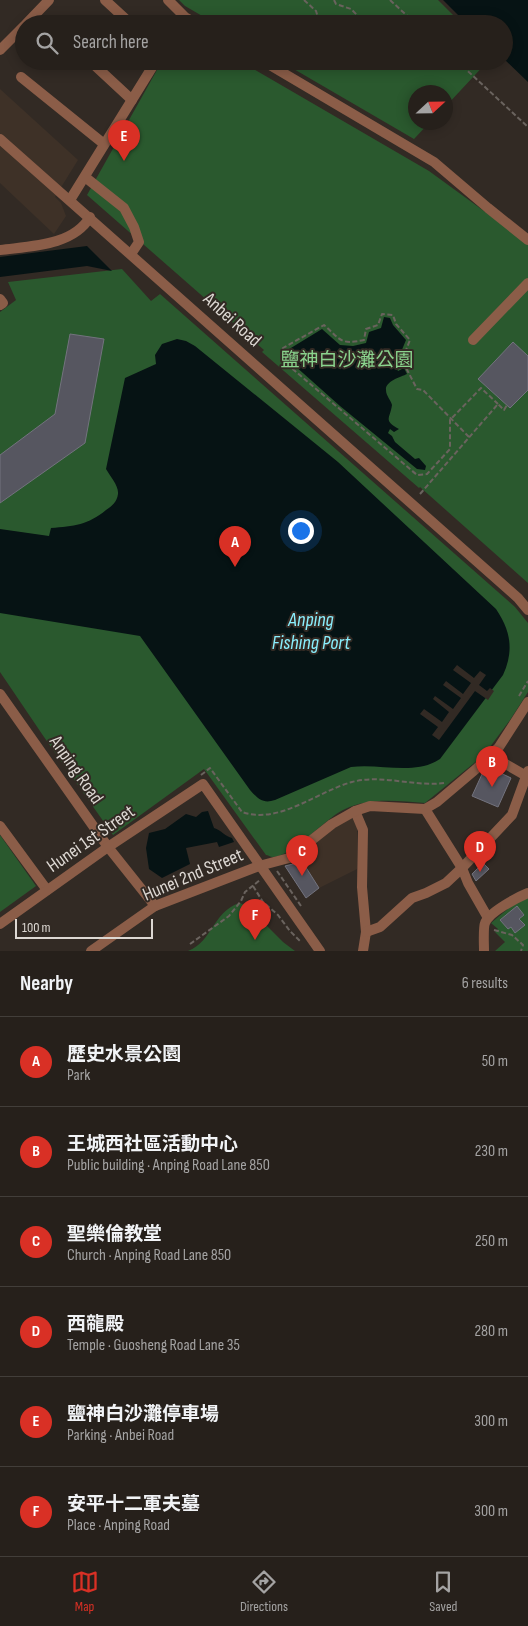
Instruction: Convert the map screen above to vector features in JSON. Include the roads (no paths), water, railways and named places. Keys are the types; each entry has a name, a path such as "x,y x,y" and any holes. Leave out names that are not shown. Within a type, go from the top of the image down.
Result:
{"street":[{"path":"35,15 50,0"},
{"path":"105,0 121,15"},
{"path":"168,0 178,15"},
{"path":"0,50 15,35"},
{"path":"100,70 132,100"},
{"path":"70,200 150,70"},
{"path":"277,70 434,162 528,240"},
{"path":"21,77 104,144"},
{"name":"Anbei Road","path":"0,139 510,591 528,610"},
{"path":"85,177 124,208 134,227 138,242 130,254"},
{"path":"0,250 60,240 87,223 90,217"},
{"path":"473,340 528,283"},
{"path":"0,299 3,303 0,305"},
{"name":"Anping Road","path":"0,694 108,847 155,906"},
{"path":"488,918 468,883 462,868 425,809 437,802 499,746 524,699"},
{"path":"366,932 380,927 412,898 426,894 446,883 512,815 525,790 527,774 490,755"},
{"name":"Hunei 1st Street","path":"0,924 201,780 259,866"},
{"name":"Hunei 2nd Street","path":"92,951 155,906 259,866 289,858 332,824 354,812 370,806 425,809"},
{"path":"354,812 363,830 362,887 366,932 363,951"},
{"path":"0,826 47,890"},
{"path":"259,866 320,951"},
{"path":"484,951 484,924 488,918 513,899 528,893"}],"water":[{"path":"443,0 528,0 528,82 513,68 513,15 458,15"},
{"path":"87,246 112,271 87,266 0,277 0,257"},
{"path":"384,317 390,318 393,325 406,340 399,357 401,360 394,364 398,371 404,368 407,374 397,378 386,387 392,405 389,421 399,429 394,432 390,429 388,433 395,442 415,459 419,458 426,466 425,470 417,469 340,406 285,357 286,351 322,329 340,345 353,346 366,343 369,332 381,328"},
{"name":"Anping Fishing Port","path":"177,339 195,346 338,462 496,609 508,633 510,649 503,675 440,759 420,767 351,767 275,800 264,801 250,790 140,636 0,613 0,529 49,536 51,528 87,522 114,504 118,491 116,484 106,469 125,378 156,364 155,355 162,344"},
{"path":"208,811 214,828 232,838 234,842 219,847 217,842 186,848 190,864 162,878 149,869 146,848 149,833 165,829 186,814 196,817 202,812"}],"place":[{"name":"鹽神白沙灘停車場","path":"124,161"},
{"name":"歷史水景公園","path":"235,567"},
{"name":"王城西社區活動中心","path":"492,787"},
{"name":"西㡣殿","path":"480,872"},
{"name":"聖樂倫教堂","path":"302,876"},
{"name":"安平十二軍夫墓","path":"255,940"}],"park label":[{"name":"鹽神白沙灘公園","path":"347,360"}]}
